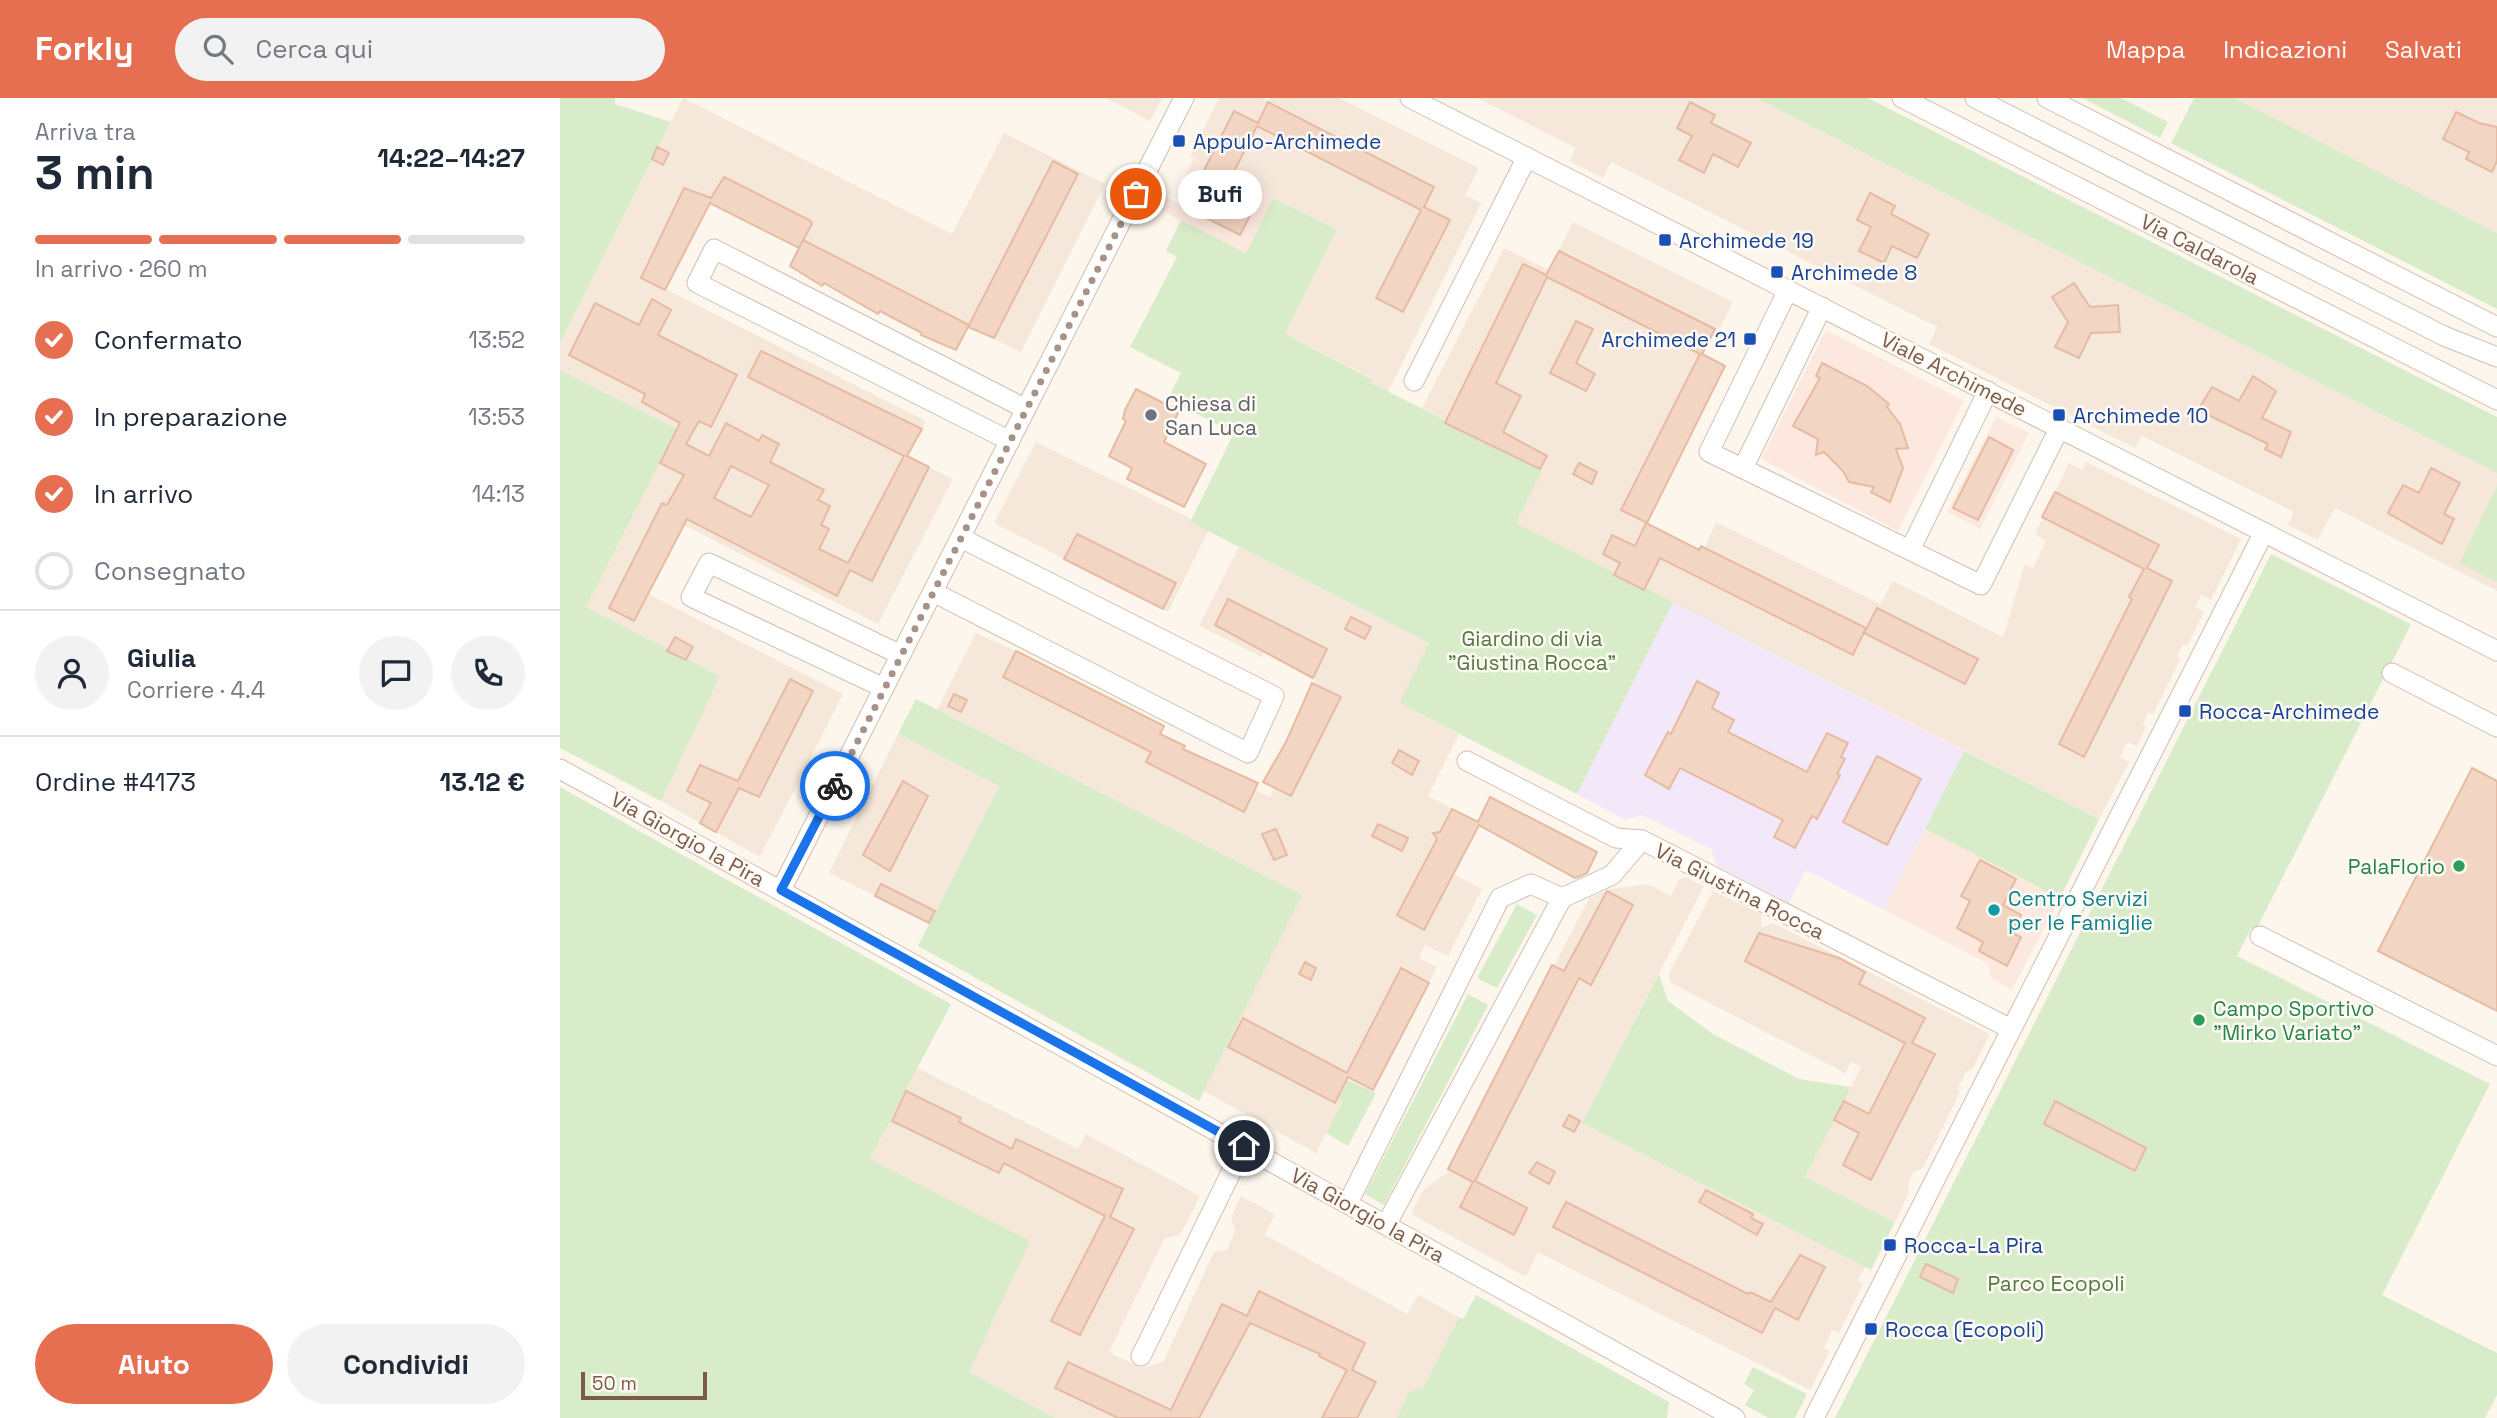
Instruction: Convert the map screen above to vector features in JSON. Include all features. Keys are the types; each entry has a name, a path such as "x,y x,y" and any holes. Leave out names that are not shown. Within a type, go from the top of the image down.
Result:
{"street":[{"path":"781,890 1184,98"},
{"name":"Viale Archimede","path":"1410,98 2497,650"},
{"name":"Via Caldarola","path":"1902,98 2497,400"},
{"name":"Via Caldarola","path":"1975,98 2444,336 2497,357"},
{"path":"2048,98 2497,327"},
{"path":"1415,381 1527,157"},
{"path":"1010,441 697,283 714,249 1026,409"},
{"path":"1788,290 1709,452 1981,585 2060,428"},
{"path":"1743,468 1822,307"},
{"name":"Via Caldarola","path":"2444,336 2497,371"},
{"path":"1910,550 1988,391"},
{"path":"1814,1418 2264,532"},
{"path":"933,592 1248,753 1274,696 961,538"},
{"path":"884,688 691,597 709,563 901,655"},
{"path":"2392,673 2497,727"},
{"name":"Via Giustina Rocca","path":"1467,761 1616,838 1642,840 2011,1029"},
{"name":"Via Giorgio la Pira","path":"560,769 1735,1418"},
{"path":"1387,1225 1562,898 1612,875 1642,840"},
{"path":"1348,1203 1500,898 1531,884 1562,898"},
{"path":"2260,936 2497,1056"},
{"path":"1141,1356 1244,1146"}],"shaded area":[{"path":"683,98 952,234 1004,133 1105,184 1021,352 969,327 956,350 790,266 799,247 710,202 665,289 926,421 907,456 953,479 878,624 684,525 648,594 843,694 760,857 661,801 720,676 586,607 677,429 560,370 560,343"},
{"path":"1106,98 1162,98 1150,121"},
{"path":"1219,98 1262,98 1269,101 1271,98 1339,98 1479,168 1465,195 1481,203 1388,392 1370,383 1372,378 1285,334 1337,230 1190,156"},
{"path":"1477,98 1756,98 2497,473 2497,591 2335,508 2318,540 2288,525 2294,512 2142,436 2135,448 1929,344 1937,327 1611,162 1603,178 1569,161 1576,148"},
{"path":"2235,98 2497,98 2497,233"},
{"path":"1194,158 1273,198 1246,253 1149,204 1155,192 1184,206 1195,185 1184,179"},
{"path":"1573,222 1733,302 1720,328 1715,329 1702,354 1725,366 1647,523 1698,549 1705,547 1716,522 1880,604 1893,581 2003,637 2025,564 2033,568 2046,541 2035,534 2069,463 2082,470 2086,462 2241,539 2211,600 2201,595 2195,607 2204,612 2187,646 2183,644 2177,656 2181,658 2153,714 2148,713 2143,724 2146,726 2137,746 2127,742 2120,757 2129,762 2099,819 1516,523 1543,469 1422,408 1504,248 1549,270"},
{"path":"1826,330 1964,401 1898,531 1761,459"},
{"path":"1996,417 2029,433 1980,529 1947,512"},
{"path":"1036,442 1191,519 1190,522 1208,531 1168,612 994,523"},
{"path":"1239,547 1429,643 1399,703 1459,734 1428,796 1478,822 1490,797 1597,852 1582,882 1479,825 1453,874 1482,889 1448,956 1425,945 1419,958 1437,967 1373,1090 1349,1078 1339,1098 1343,1101 1316,1153 1204,1091 1301,895 937,710 976,633 1016,651 1159,737 1257,786 1255,790 1270,797 1274,788 1266,784 1316,684 1314,675 1265,651 1262,657 1199,626"},
{"path":"1673,602 1964,751 1884,910 1806,870 1789,903 1717,866 1711,849 1643,815 1625,820 1577,794"},
{"path":"898,734 999,786 929,923 829,873"},
{"path":"1925,829 2060,898 2012,990 1992,979 1987,963 1884,910"},
{"path":"1685,877 1704,886 1582,1123 1865,1267 1858,1281 1863,1284 1839,1333 1832,1330 1824,1348 1830,1351 1810,1390 1538,1252 1526,1277 1411,1214 1424,1189 1448,1172 1589,898 1610,889 1648,884 1671,896 1678,881"},
{"path":"1713,891 1761,914 1762,927 1773,923 1990,1034 1973,1068 1966,1072 1957,1090 1960,1092 1923,1168 1913,1172 1908,1183 1909,1192 1895,1222 1805,1177 1861,1067 1851,1062 1845,1073 1671,983 1669,974"},
{"path":"918,1068 1078,1149 1086,1134 1200,1196 1180,1235 1165,1238 1109,1352 1141,1368 1163,1362 1214,1252 1227,1250 1235,1231 1231,1217 1241,1196 1275,1214 1265,1235 1407,1314 1418,1295 1459,1317 1424,1388 1409,1392 1397,1418 1055,1418 969,1372 870,1159"}],"green space":[{"path":"560,98 615,98 615,104 671,122 560,343"},
{"path":"1756,98 1868,98 2497,417 2497,473"},
{"path":"2082,98 2121,98 2168,122 2160,138"},
{"path":"2194,98 2235,98 2497,233 2497,309 2171,143"},
{"name":"Giardino di via \"Giustina Rocca\"","path":"1273,198 1337,230 1285,334 1372,379 1371,383 1543,469 1516,523 1673,602 1577,794 1399,703 1429,643 1190,522 1234,433 1168,399 1181,373 1130,347 1177,257 1166,251 1181,220 1246,253"},
{"path":"560,370 677,429 586,607 720,676 661,801 560,748"},
{"path":"2497,486 2497,582 2459,563"},
{"name":"Parco Ecopoli","path":"2271,554 2411,624 2256,930 2251,928 2237,956 2490,1084 2382,1295 2497,1353 2497,1395 2485,1418 1835,1418"},
{"path":"916,699 1302,895 1199,1101 918,946 999,786 898,734"},
{"path":"1964,751 2099,819 2060,898 1925,829"},
{"path":"560,787 951,1004 870,1159 1030,1241 969,1372 1055,1418 560,1418"},
{"path":"1517,904 1537,915 1497,988 1477,978"},
{"path":"1659,974 1668,1001 1713,1034 1799,1079 1851,1087 1805,1177 1895,1222 1871,1270 1582,1123"},
{"path":"1468,994 1488,1005 1384,1205 1365,1194"},
{"path":"1348,1080 1376,1093 1348,1146 1326,1133 1343,1101 1339,1098"},
{"path":"1476,1295 1669,1402 1667,1418 1397,1418 1409,1392 1424,1387 1459,1317 1463,1319"},
{"path":"1753,1367 1807,1394 1795,1418 1768,1418 1745,1405 1754,1390 1744,1384"}],"building":[{"path":"1268,102 1434,187 1424,207 1450,220 1403,312 1376,298 1421,210 1257,126 1225,189 1256,204 1240,235 1184,207 1192,186 1196,186 1234,111 1258,123"},
{"path":"1690,102 1715,115 1711,123 1751,143 1738,167 1713,154 1704,173 1679,160 1692,136 1677,128"},
{"path":"2456,112 2479,123 2497,127 2497,161 2492,172 2466,159 2469,152 2443,139"},
{"path":"657,147 669,153 663,165 652,159"},
{"path":"1053,161 1078,174 994,338 968,327"},
{"path":"724,177 811,221 812,224 799,248 710,203 665,290 641,278 684,188 711,198"},
{"path":"1870,193 1895,206 1891,214 1929,234 1917,258 1892,246 1884,263 1859,251 1871,227 1857,220"},
{"path":"803,240 969,325 956,350 921,335 922,333 880,311 878,314 824,283 822,286 790,266"},
{"path":"1559,251 1715,329 1702,354 1725,366 1647,523 1621,510 1700,354 1547,277 1496,383 1521,396 1503,432 1547,456 1540,469 1445,423 1523,264 1546,275"},
{"path":"2074,283 2090,307 2118,305 2120,332 2091,333 2079,358 2055,347 2068,322 2052,297"},
{"path":"652,299 671,310 658,335 737,375 711,427 699,421 686,444 709,456 726,423 759,441 762,435 779,444 770,462 824,490 818,500 830,506 821,525 829,529 819,549 848,563 904,456 748,377 761,351 922,429 907,456 929,467 872,581 850,570 837,596 687,519 634,621 609,608 662,503 667,505 684,475 660,463 680,423 642,402 645,394 569,355 595,303 639,325","holes":["731,466 769,485 751,517 714,498"]},
{"path":"1576,321 1593,329 1576,363 1595,374 1586,391 1550,373"},
{"path":"1822,363 1867,386 1889,404 1887,407 1900,424 1908,448 1896,449 1903,468 1890,502 1871,492 1874,487 1849,482 1843,471 1824,452 1816,455 1818,439 1793,426 1820,378 1816,376"},
{"path":"2253,376 2276,391 2262,418 2291,432 2281,457 2265,449 2268,444 2198,410 2212,387 2239,401"},
{"path":"1136,389 1179,411 1164,442 1206,464 1184,507 1127,479 1132,468 1109,456 1126,421 1123,419 1125,410"},
{"path":"1989,437 2013,450 1978,520 1953,508"},
{"path":"1579,463 1597,472 1592,484 1573,474"},
{"path":"2431,468 2460,483 2444,514 2454,519 2442,544 2388,513 2403,485 2419,493"},
{"path":"2055,492 2159,545 2147,568 2172,581 2084,757 2059,744 2132,599 2129,597 2144,569 2042,517"},
{"path":"1646,523 1699,550 1701,546 1866,628 1853,655 1660,558 1644,590 1614,575 1620,563 1603,554 1612,535 1635,546"},
{"path":"1077,534 1176,583 1163,609 1064,559"},
{"path":"1228,599 1327,649 1313,678 1215,625"},
{"path":"1877,608 1978,659 1965,684 1864,633"},
{"path":"1351,617 1371,627 1365,639 1345,629"},
{"path":"675,637 693,647 686,660 667,651"},
{"path":"1016,651 1164,726 1160,734 1185,746 1183,749 1258,783 1244,812 1146,762 1151,752 1003,677"},
{"path":"790,679 813,691 759,797 739,788 716,832 700,823 711,803 687,791 700,765 738,781"},
{"path":"1697,681 1719,693 1712,708 1734,720 1728,732 1807,772 1827,733 1848,743 1841,757 1845,759 1837,774 1840,775 1817,819 1812,816 1795,848 1774,837 1783,820 1680,768 1669,789 1645,775 1668,732 1671,734"},
{"path":"1312,683 1341,697 1291,796 1263,782 1286,742"},
{"path":"954,694 967,700 961,712 948,706"},
{"path":"1399,750 1419,761 1412,775 1392,763"},
{"path":"1877,756 1921,779 1887,845 1843,822"},
{"name":"PalaFlorio","path":"2472,768 2497,781 2497,1011 2378,951"},
{"path":"903,781 928,796 890,871 863,855"},
{"path":"1490,797 1597,852 1587,873 1575,878 1479,825 1424,930 1397,915 1437,839 1433,833 1440,832 1452,809 1478,822"},
{"path":"1378,824 1408,838 1402,851 1372,836"},
{"path":"1276,829 1287,855 1274,860 1262,834"},
{"name":"Centro Servizi per le Famiglie","path":"1980,860 2016,879 2003,905 2021,915 2012,933 2021,937 2007,966 1979,951 1983,942 1957,928 1970,901 1961,896"},
{"path":"881,884 935,911 929,923 875,896"},
{"path":"1607,891 1633,905 1591,985 1579,978 1475,1181 1527,1208 1514,1235 1460,1207 1473,1182 1448,1169 1552,965 1564,971"},
{"path":"1759,933 1839,958 1865,972 1859,984 1925,1018 1912,1043 1935,1054 1871,1180 1843,1165 1859,1133 1834,1120 1844,1101 1869,1114 1905,1043 1745,961"},
{"path":"1305,962 1316,968 1311,980 1299,974"},
{"path":"1401,968 1429,983 1373,1090 1348,1077 1335,1103 1228,1047 1243,1018 1347,1073"},
{"path":"906,1091 961,1118 959,1122 1012,1149 1016,1139 1123,1189 1110,1217 1134,1229 1080,1335 1051,1321 1105,1216 1004,1163 999,1173 892,1121"},
{"path":"2055,1101 2146,1148 2135,1171 2044,1124"},
{"path":"1569,1115 1580,1121 1574,1132 1563,1126"},
{"path":"1537,1162 1555,1172 1549,1184 1529,1173"},
{"path":"1706,1190 1753,1214 1751,1218 1763,1224 1757,1235 1699,1202"},
{"path":"1566,1202 1748,1294 1750,1292 1771,1302 1800,1255 1825,1267 1798,1320 1775,1308 1762,1333 1553,1227"},
{"path":"1926,1264 1958,1279 1953,1293 1920,1277"},
{"path":"1259,1291 1365,1343 1352,1370 1376,1382 1357,1418 1322,1418 1347,1370 1319,1356 1320,1354 1250,1323 1199,1418 1118,1418 1055,1388 1068,1362 1171,1410 1222,1304 1247,1316"}],"way so far":[{"path":"835,786 1136,194"}],"place":[{"name":"Appulo-Archimede","path":"1179,141"},
{"name":"Bufi","path":"1136,194"},
{"name":"Archimede 19","path":"1665,240"},
{"name":"Archimede 8","path":"1777,272"},
{"name":"Archimede 21","path":"1750,339"},
{"name":"Chiesa di San Luca","path":"1151,415"},
{"name":"Archimede 10","path":"2059,415"},
{"name":"Rocca-Archimede","path":"2185,711"},
{"name":"PalaFlorio","path":"2459,866"},
{"name":"Centro Servizi per le Famiglie","path":"1994,910"},
{"name":"Campo Sportivo \"Mirko Variato\"","path":"2199,1020"},
{"name":"Rocca-La Pira","path":"1890,1245"},
{"name":"Rocca (Ecopoli)","path":"1871,1329"}],"route":[{"path":"835,786 781,890 1244,1146"}]}
